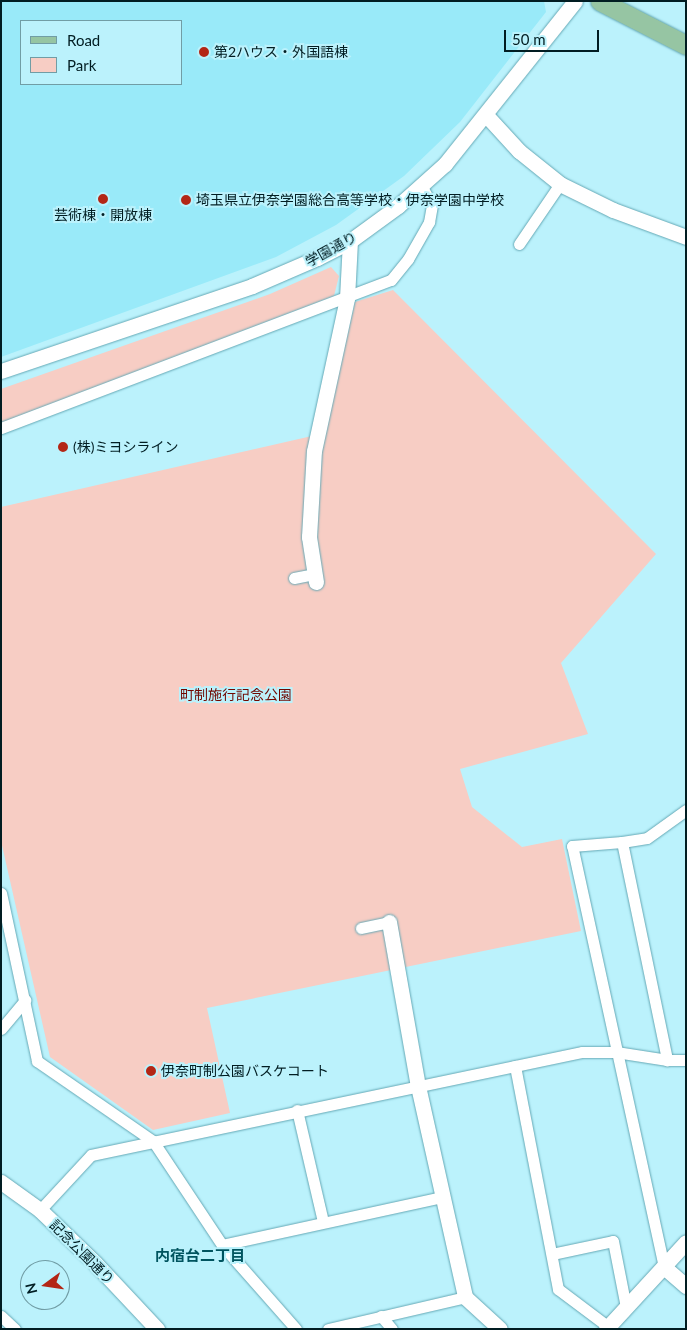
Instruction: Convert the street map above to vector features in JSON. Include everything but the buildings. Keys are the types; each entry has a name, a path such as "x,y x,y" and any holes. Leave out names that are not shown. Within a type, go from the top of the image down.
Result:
{"main road":[{"path":"600,1 686,45"}],"street":[{"name":"学園通り","path":"1,371 252,286 302,265 350,240 422,187 445,164 576,1"},
{"path":"486,115 519,151 560,184 612,210 686,237"},
{"path":"519,244 560,184"},
{"path":"1,428 391,280 408,260 429,222 432,205 422,187"},
{"path":"294,578 315,578 309,538 314,451 347,298 350,240"},
{"path":"686,810 647,838 572,846 664,1267 686,1286"},
{"path":"622,842 667,1060"},
{"path":"1,893 37,1061 152,1140 222,1245 296,1329"},
{"path":"361,928 389,922 418,1086 465,1297 500,1329"},
{"path":"1,1030 25,1000"},
{"path":"40,1210 91,1155 152,1140 582,1052 616,1052 667,1060 686,1060"},
{"path":"515,1066 558,1289 608,1328 686,1242"},
{"path":"297,1110 323,1222"},
{"name":"記念公園通り","path":"1,1182 40,1210 95,1263 157,1329"},
{"path":"222,1245 442,1197"},
{"path":"552,1254 613,1241 626,1307"},
{"path":"328,1329 465,1297"},
{"path":"1,1316 15,1329"},
{"path":"381,1316 392,1329"}],"shaded area":[{"name":"埼玉県立伊奈学園総合高等学校・伊奈学園中学校","path":"1,1 544,1 546,12 460,122 404,176 336,225 276,257 1,357"}],"green space":[{"path":"331,267 339,276 334,296 1,423 1,389 270,294"},
{"name":"町制施行記念公園","path":"393,290 656,554 561,663 588,734 460,769 472,807 522,847 562,839 581,931 207,1008 230,1113 153,1130 50,1057 1,841 1,507 325,433 355,302"}],"place":[{"name":"第2ハウス・外国語棟","path":"204,52"},
{"name":"芸術棟・開放棟","path":"103,199"},
{"name":"埼玉県立伊奈学園総合高等学校・伊奈学園中学校","path":"186,200"},
{"name":"(株)ミヨシライン","path":"63,447"},
{"name":"伊奈町制公園バスケコート","path":"151,1071"}],"district":[{"name":"内宿台二丁目","path":"200,1256"}]}
